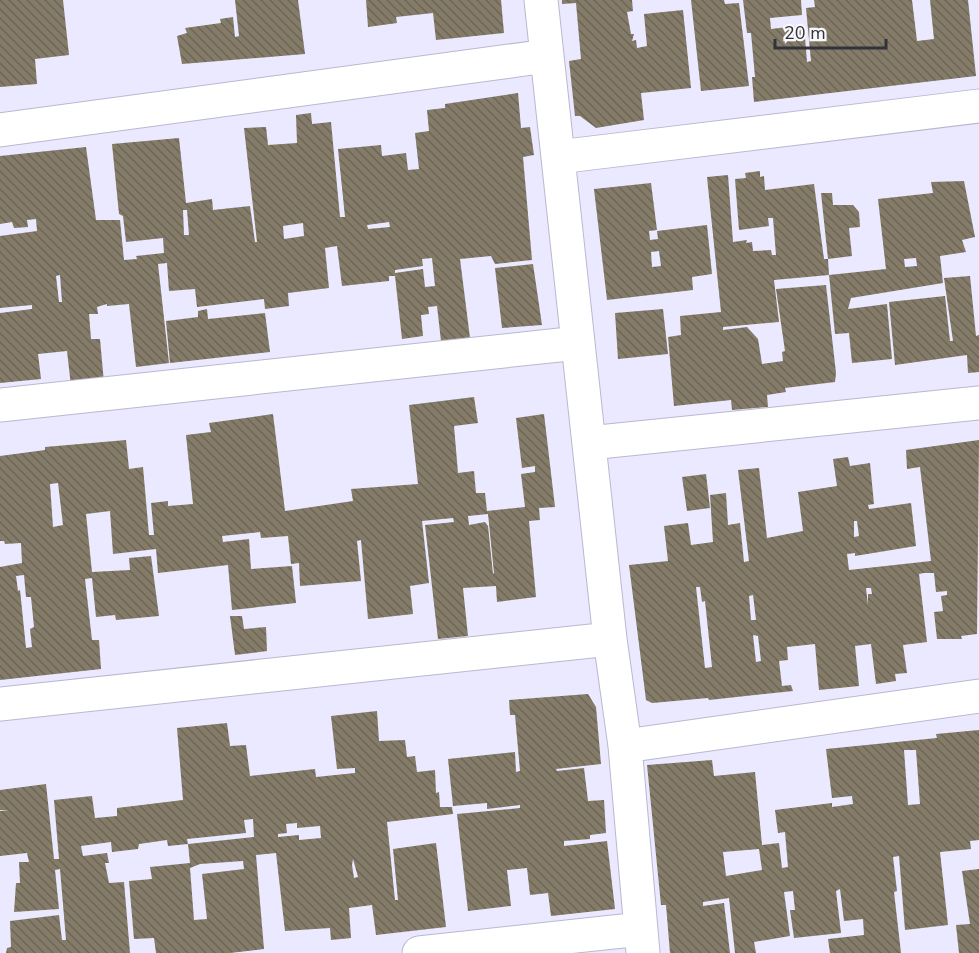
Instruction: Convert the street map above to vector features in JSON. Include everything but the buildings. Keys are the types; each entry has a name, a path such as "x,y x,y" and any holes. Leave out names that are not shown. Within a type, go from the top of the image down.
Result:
{"street":[{"path":"419,953 642,941 625,746 610,639 542,0"},
{"path":"0,130 547,56"},
{"path":"558,158 979,106"},
{"path":"0,405 578,343"},
{"path":"589,443 979,403"},
{"path":"0,704 610,639"},
{"path":"625,746 979,696"}]}
